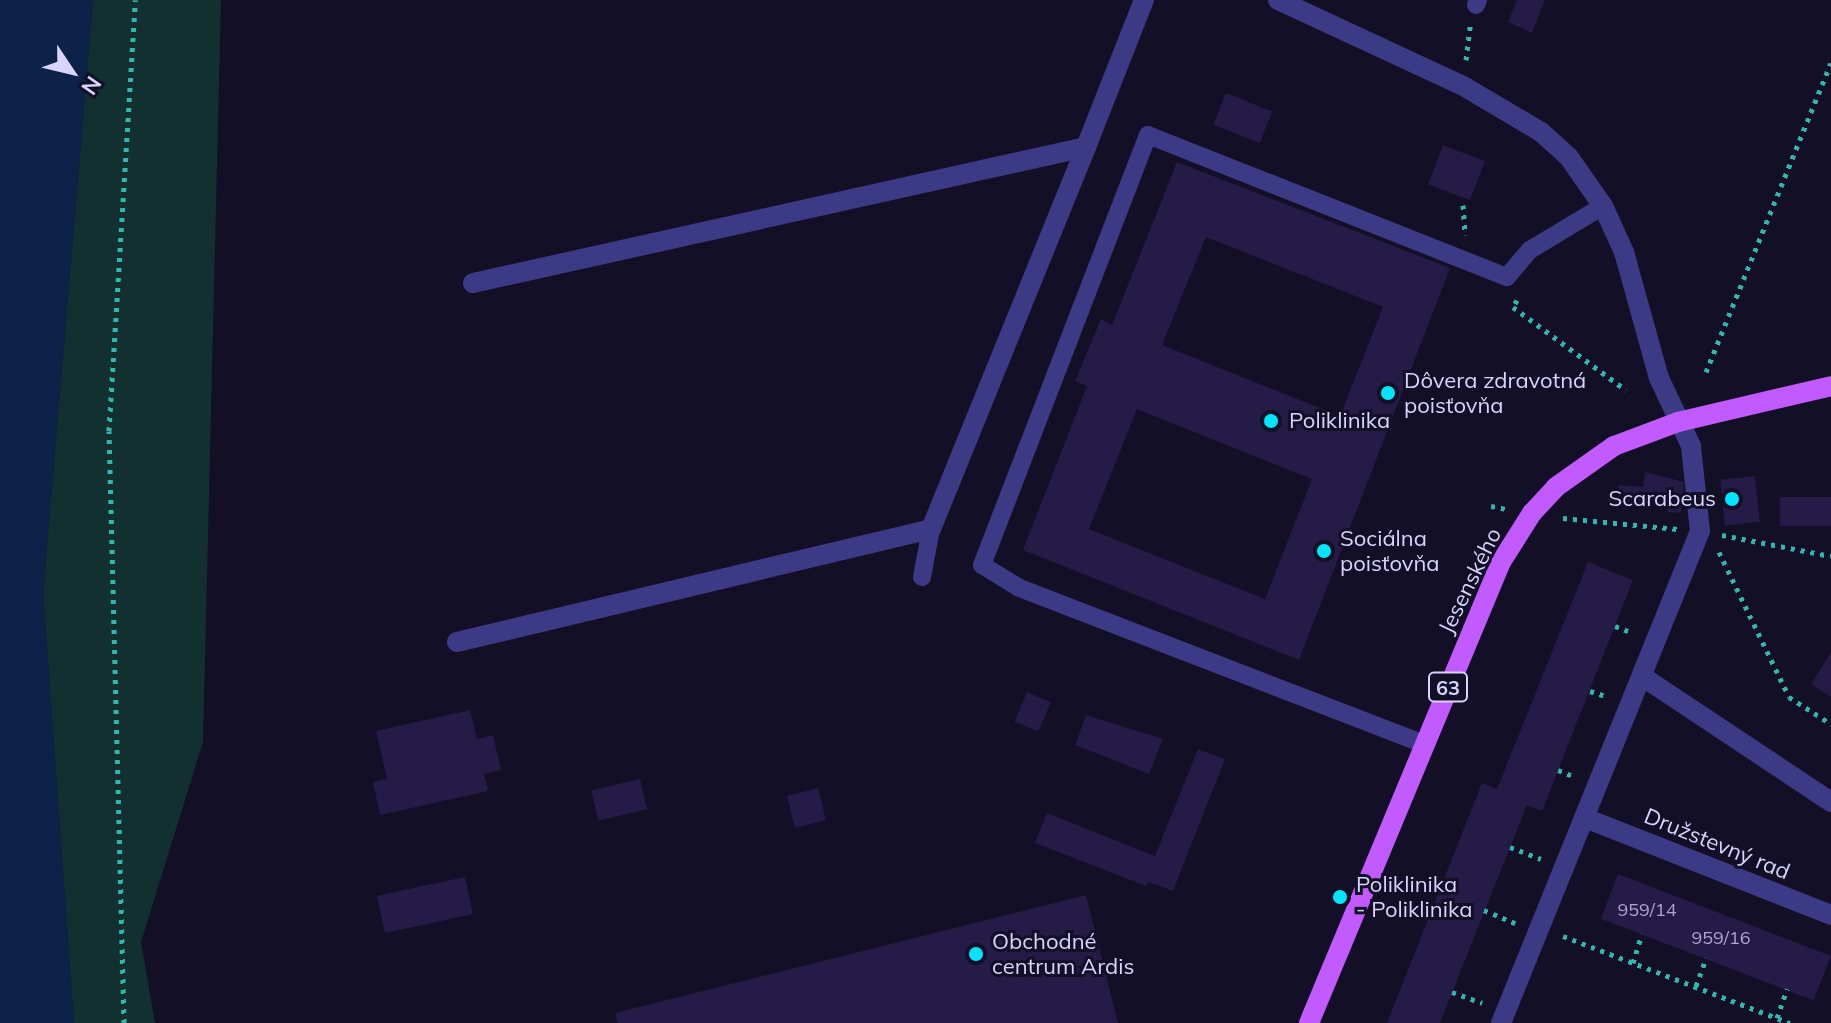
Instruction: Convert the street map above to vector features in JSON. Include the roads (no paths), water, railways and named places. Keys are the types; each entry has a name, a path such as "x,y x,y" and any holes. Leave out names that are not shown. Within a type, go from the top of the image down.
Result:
{"main road":[{"name":"Jesenského","path":"1309,1023 1501,562 1532,513 1556,487 1614,446 1678,422 1831,386"}],"street":[{"path":"457,642 931,529 1144,0"},
{"path":"1278,0 1465,87 1541,132 1568,156 1603,206 1624,252 1659,378 1696,469 1700,531 1501,1023"},
{"path":"473,283 1086,147"},
{"path":"1643,677 1831,802"},
{"name":"Družstevný rad","path":"1585,818 1831,915"}],"lane":[{"path":"1424,744 1018,587 982,565 1148,135 1507,277 1530,250 1603,206"},
{"path":"922,577 931,529"}],"water":[{"path":"0,0 93,0 43,592 74,1023 0,1023"}],"place":[{"name":"Dôvera zdravotná poisťovňa","path":"1388,393"},
{"name":"Poliklinika","path":"1271,421"},
{"name":"Scarabeus","path":"1732,499"},
{"name":"Sociálna poisťovňa","path":"1324,551"},
{"name":"Poliklinika - Poliklinika","path":"1340,897"},
{"name":"Obchodné centrum Ardis","path":"976,954"}]}
